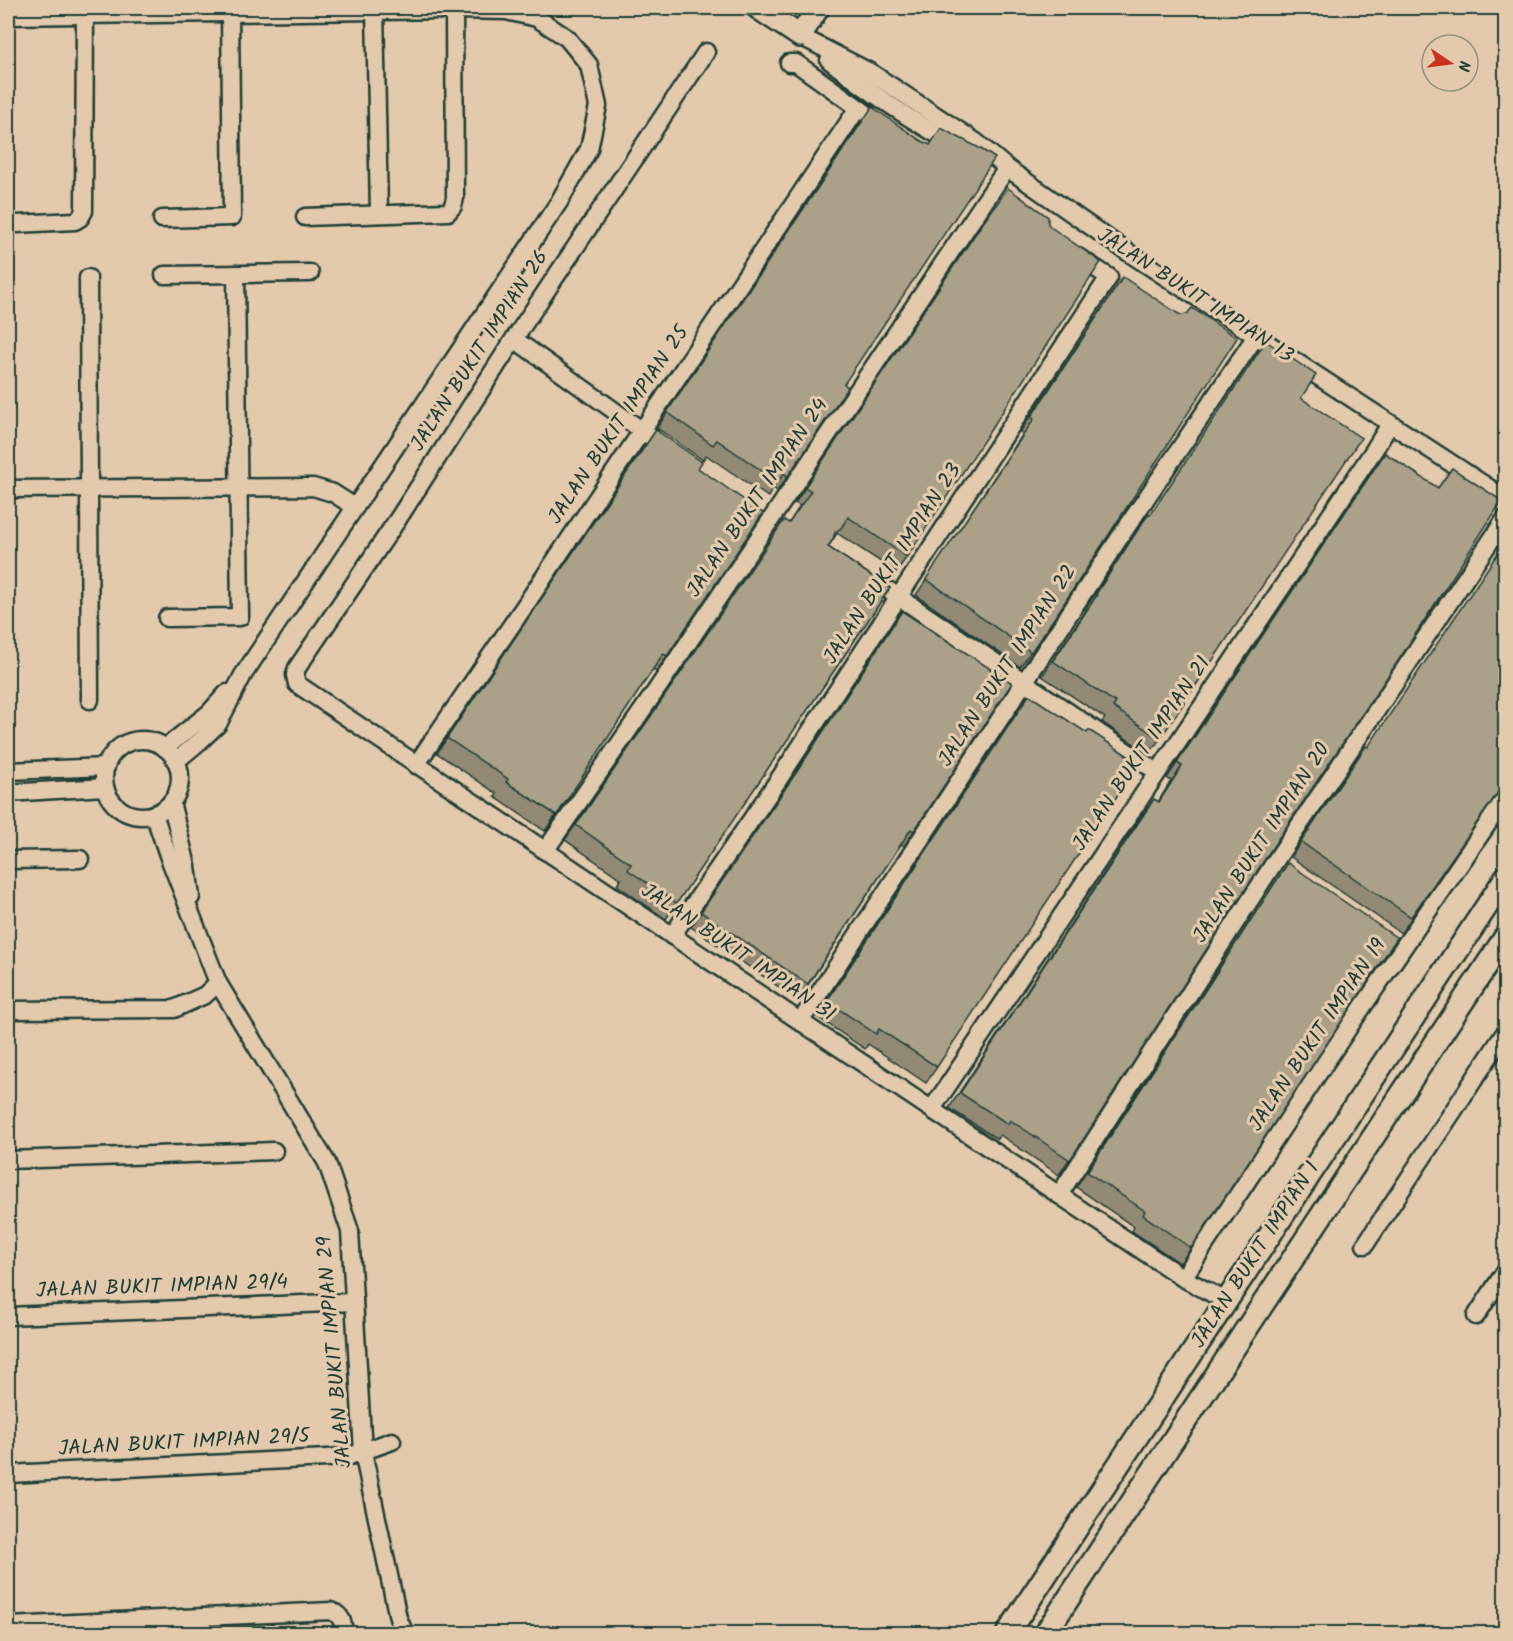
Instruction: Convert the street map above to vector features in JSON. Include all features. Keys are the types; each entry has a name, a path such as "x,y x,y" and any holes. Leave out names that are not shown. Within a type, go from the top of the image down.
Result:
{"street":[{"name":"JALAN BUKIT IMPIAN 13","path":"758,8 800,36 861,85 931,132 968,152 1007,168 1126,251 1506,499"},
{"path":"800,36 818,8"},
{"path":"375,9 379,214"},
{"path":"8,16 85,11 375,9 506,11 537,18 567,38 589,65 598,106 590,149 559,202 243,675 218,723 176,761"},
{"path":"305,217 448,212 453,206 455,198 454,9"},
{"path":"162,219 232,218 230,10"},
{"path":"17,224 75,221 84,211 85,11"},
{"name":"JALAN BUKIT IMPIAN 26","path":"295,675 297,668 398,519 514,339 706,52"},
{"path":"789,63 796,63 877,121"},
{"name":"JALAN BUKIT IMPIAN 25","path":"416,765 858,108"},
{"name":"JALAN BUKIT IMPIAN 24","path":"544,851 655,692 765,518 1007,168"},
{"name":"JALAN BUKIT IMPIAN 23","path":"672,936 1113,280 1065,247"},
{"path":"164,275 310,273"},
{"path":"167,618 240,617 236,274"},
{"path":"88,278 90,700"},
{"name":"JALAN BUKIT IMPIAN 22","path":"800,1022 1256,336"},
{"path":"514,339 661,444"},
{"name":"JALAN BUKIT IMPIAN 21","path":"932,1110 1390,424"},
{"path":"8,489 313,487 333,493 355,507"},
{"name":"JALAN BUKIT IMPIAN 20","path":"1059,1195 1276,860 1506,518"},
{"path":"880,585 1157,772"},
{"path":"165,748 209,713 243,675"},
{"name":"JALAN BUKIT IMPIAN 31","path":"295,675 297,684 302,689 1183,1278"},
{"path":"142,740 154,742 165,748 176,761 180,778 176,795 171,802 161,811 142,816 129,814 118,808 105,787 104,777 111,756 120,747 142,740"},
{"path":"8,771 106,767"},
{"path":"29,770 30,792"},
{"path":"8,793 105,787"},
{"name":"JALAN BUKIT IMPIAN 19","path":"1183,1278 1398,944 1506,797"},
{"name":"JALAN BUKIT IMPIAN 29","path":"171,802 188,867 194,922"},
{"name":"JALAN BUKIT IMPIAN 29","path":"154,814 218,983 327,1162 350,1231 363,1452 398,1618 405,1634"},
{"path":"8,860 80,859"},
{"path":"1276,860 1293,872"},
{"name":"JALAN BUKIT IMPIAN 1","path":"1007,1634 1506,877"},
{"name":"JALAN BUKIT IMPIAN 1","path":"1044,1634 1506,936"},
{"path":"8,1010 174,1009 206,995 218,983"},
{"path":"1365,1245 1506,1030"},
{"path":"8,1160 274,1151"},
{"path":"1476,1316 1506,1270"},
{"path":"1183,1278 1226,1301 1252,1298 1272,1288"},
{"path":"1226,1301 1229,1330 1227,1357"},
{"name":"JALAN BUKIT IMPIAN 29/4","path":"8,1316 354,1302"},
{"name":"JALAN BUKIT IMPIAN 29/5","path":"8,1474 347,1457 392,1441"},
{"path":"8,1626 331,1611 343,1620 344,1634"}],"building":[{"path":"872,107 930,145 941,128 995,158 844,384 848,387 788,476 784,473 778,482 717,440 713,445 667,412"},
{"path":"1008,188 1048,217 1048,224 1052,228 1101,262 907,557 848,517 841,528 835,532 828,547 890,588 677,903 628,870 631,864 576,825 784,520 789,523 811,491 805,487"},
{"path":"1123,277 1177,313 1187,314 1192,308 1237,338 1031,652 926,579 1034,419 1031,417"},
{"path":"1266,341 1316,375 1301,398 1361,438 1160,739 1113,707 1116,703 1053,661 1143,522 1150,515"},
{"path":"656,430 702,462 698,468 763,513 667,656 663,654 556,815 506,782 508,779 447,738"},
{"path":"1385,453 1438,488 1452,468 1502,501 1278,839 1070,1160 1010,1120 1008,1124 960,1093 1154,799 1159,802 1182,766 1177,763"},
{"path":"1506,541 1506,781 1411,917 1301,842 1366,746 1368,747"},
{"path":"902,611 1012,683 914,831 911,829 808,984 701,912 798,770"},
{"path":"1029,695 1087,733 1089,730 1139,763 937,1067 879,1029 876,1034 827,1001"},
{"path":"1288,863 1397,938 1191,1248 1143,1215 1145,1211 1087,1172"}]}
